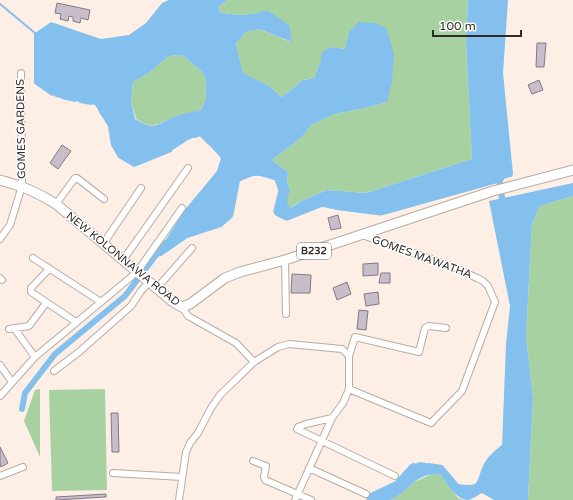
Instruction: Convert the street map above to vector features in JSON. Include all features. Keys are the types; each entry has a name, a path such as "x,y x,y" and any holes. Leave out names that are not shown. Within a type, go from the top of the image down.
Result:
{"main road":[{"name":"NEW KOLONNAWA ROAD","path":"0,180 22,186 40,194 56,204 173,302 182,307 190,304 225,278 240,272 285,260 493,191 573,170"}],"street":[{"name":"GOMES GARDENS","path":"0,239 10,225 22,186 20,73"},
{"path":"123,260 188,168"},
{"path":"56,204 75,178 104,199"},
{"path":"103,244 141,188"},
{"path":"0,396 35,357 76,322 138,273 182,208"},
{"name":"GOMES MAWATHA","path":"348,389 431,423 462,391 495,302 488,286 483,281 451,266 360,234"},
{"path":"54,371 80,352 131,306 141,291 192,248"},
{"path":"33,258 101,302"},
{"path":"285,260 286,314"},
{"path":"49,269 31,288 31,292 76,322"},
{"path":"35,357 12,329 29,326 46,303"},
{"path":"182,307 188,316 236,343 254,362"},
{"path":"297,497 332,418 343,403 348,389 348,356 355,337 419,352 425,328 429,326 446,328"},
{"path":"179,500 186,452 190,443 198,433 211,408 220,395 254,362 278,346 289,344 342,349 348,356"},
{"path":"0,365 2,374 12,382"},
{"path":"332,418 306,424 296,429 395,476"},
{"path":"253,461 266,466 264,477 265,480 297,497 311,500"},
{"path":"0,476 23,467"},
{"path":"309,468 366,494"},
{"path":"113,473 182,477"}],"green space":[{"path":"228,0 468,0 466,42 472,159 366,193 327,190 303,200 289,208 286,199 288,172 272,160 302,137 311,125 335,114 387,102 349,32 345,49 331,47 321,60 314,78 303,80 282,97 269,86 243,74 236,44 246,32 259,29 291,42 267,10 244,15 220,12 218,7"},
{"path":"182,55 201,71 205,77 206,99 201,110 176,116 156,125 148,125 136,119 131,101 133,82 149,73 169,56"},
{"path":"573,196 573,500 528,500 533,399 526,337 532,224 540,206"},
{"path":"40,389 40,457 24,421 35,390"},
{"path":"105,389 107,490 52,491 49,390"},
{"path":"432,474 441,475 458,498 464,500 389,500 401,494 414,482"}],"water":[{"path":"169,0 228,0 218,7 220,12 244,15 267,10 289,25 292,42 259,29 246,32 236,44 243,73 269,86 282,97 303,80 314,78 321,60 322,52 331,47 345,49 349,32 359,22 376,23 387,29 394,54 392,82 387,102 335,114 311,125 302,137 272,160 288,172 286,199 290,208 303,200 327,190 366,193 472,159 466,42 468,0 505,0 500,73 510,174 381,210 322,201 287,215 279,211 284,190 279,176 262,170 252,170 235,178 228,214 219,222 185,233 159,251 183,212 217,171 221,158 200,135 188,140 168,153 134,166 119,157 112,145 109,126 95,105 56,97 35,83 35,33 51,22 101,39 129,35 146,23 162,3","holes":["182,55 201,71 205,77 206,99 201,110 179,115 153,126 135,119 131,101 133,82 149,73 169,56"]},
{"path":"573,183 573,196 540,206 532,224 526,337 533,399 528,500 494,500 482,493 468,500 464,499 452,490 441,475 432,475 424,476 402,493 389,500 367,500 371,494 396,482 411,465 420,462 442,466 458,485 472,486 478,483 482,470 487,461 502,446 506,344 510,306 489,201"}],"building":[{"path":"57,3 90,10 88,20 81,18 80,23 73,21 73,17 69,16 68,21 60,19 61,14 55,13"},
{"path":"537,43 546,43 544,67 536,67"},
{"path":"539,80 543,90 532,94 528,85"},
{"path":"62,145 71,151 58,169 50,163"},
{"path":"338,215 341,228 331,230 328,218"},
{"path":"378,263 378,275 363,276 363,264"},
{"path":"381,273 390,273 390,283 379,283"},
{"path":"292,274 311,275 310,293 291,293"},
{"path":"347,282 351,294 337,300 333,288"},
{"path":"378,292 379,304 366,306 364,294"},
{"path":"359,310 368,311 366,330 357,329"},
{"path":"111,413 118,413 119,452 112,452"},
{"path":"0,447 8,463 1,467 0,463"},
{"path":"106,494 106,497 56,500 56,497"}],"waterway":[{"path":"505,0 500,73 510,174 499,177 502,198 505,204"},
{"path":"0,4 35,33 35,83 52,95"},
{"path":"62,98 75,101"},
{"path":"80,102 91,104"},
{"path":"99,110 109,126 112,145 119,157 134,166 171,151"},
{"path":"195,137 200,135 209,144"},
{"path":"159,251 185,233 219,222 228,214 235,178 252,171 257,170 279,176 284,190 279,211 287,215 322,201 381,210 499,177"},
{"path":"22,409 25,393 55,354 125,296 159,251"},
{"path":"429,464 442,466 458,485 472,486 478,483 482,470 488,459 502,446"},
{"path":"367,500 371,494 396,482 411,465 414,464"}]}
